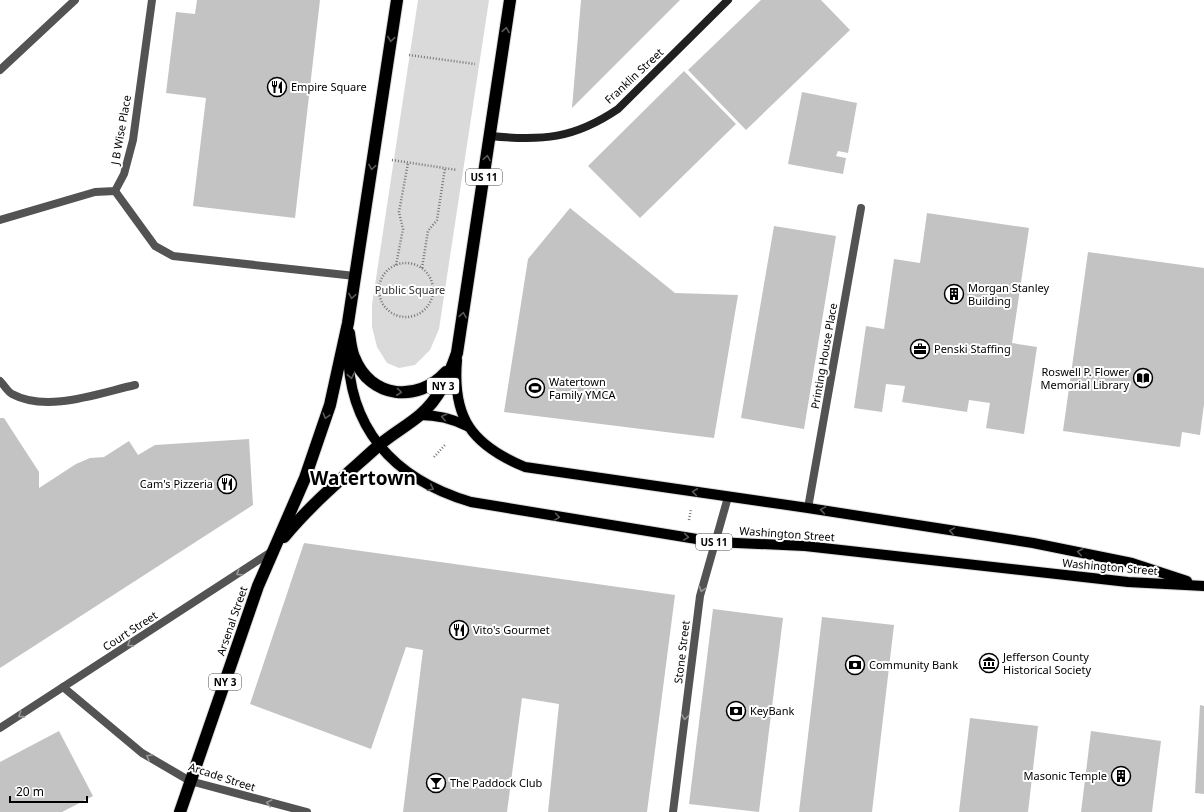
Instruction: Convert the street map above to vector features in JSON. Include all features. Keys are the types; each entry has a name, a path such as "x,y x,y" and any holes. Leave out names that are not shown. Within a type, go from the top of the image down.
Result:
{"highway":[{"name":"US 11","path":"348,323 397,0"},
{"name":"US 11","path":"457,353 510,0"},
{"path":"348,323 352,351 357,363 373,383 388,390 404,393 421,390 437,382 450,368 457,353"},
{"name":"NY 3","path":"272,552 305,478 319,440 330,405 348,323"},
{"name":"NY 3","path":"272,552 297,521 398,429 420,415 435,398 449,377 457,353"},
{"name":"Arsenal Street","path":"180,812 272,552"}],"main road":[{"name":"Washington Street","path":"348,323 348,361 355,397 366,427 379,446 404,470 422,483 446,495 471,502 716,542 805,546 1128,582 1201,586"},
{"name":"Washington Street","path":"457,353 455,379 458,405 467,426"},
{"name":"Washington Street","path":"420,415 437,415 453,419 467,426 501,457 525,467 808,508 1064,549 1132,563 1201,586"}],"street":[{"path":"0,70 75,0"},
{"name":"J B Wise Place","path":"115,191 124,174 133,140 152,0"},
{"name":"Franklin Street","path":"490,136 519,139 544,138 573,133 597,123 618,108 728,0"},
{"path":"0,220 95,192 115,191 155,246 173,256 356,276"},
{"name":"Printing House Place","path":"808,508 861,208"},
{"path":"0,381 11,394 29,401 44,403 70,400 135,385"},
{"name":"Stone Street","path":"673,812 700,596 728,497"},
{"name":"Court Street","path":"0,728 272,552"},
{"name":"Arcade Street","path":"63,687 142,753 190,781 307,812"}],"path":[{"path":"409,55 475,64"},
{"path":"391,160 457,170"},
{"path":"396,265 403,229 399,212 408,163"},
{"path":"422,268 428,231 437,220 445,168"},
{"path":"409,263 422,268 432,279 434,294 427,307 415,316 400,317 388,310 381,299 380,285 385,273 396,265 409,263"},
{"path":"434,457 445,445"},
{"path":"688,520 692,507"}],"green space":[{"name":"Public Square","path":"418,0 489,0 439,329 430,350 415,365 399,368 387,363 377,347 372,327 372,305"}],"building":[{"path":"197,0 320,0 295,218 193,206 206,98 166,93 176,12 195,14"},
{"path":"581,0 680,0 572,108"},
{"path":"761,0 821,0 850,30 746,130 688,70"},
{"path":"684,71 736,124 640,218 588,166"},
{"path":"802,92 857,103 848,153 838,151 836,156 846,158 843,174 788,164"},
{"path":"570,208 675,293 738,295 714,438 504,412 528,259"},
{"name":"Morgan Stanley Building","path":"927,213 1029,228 1012,343 1037,347 1024,434 986,428 990,403 969,400 967,412 902,402 905,386 886,384 882,412 854,408 866,326 884,329 894,259 920,263"},
{"path":"774,226 836,236 804,429 741,418"},
{"path":"1088,252 1204,268 1204,404 1200,435 1182,432 1180,447 1063,431"},
{"path":"0,418 4,418 39,472 39,488 76,464 90,458 104,457 129,441 138,455 155,445 249,439 253,505 0,668"},
{"path":"304,543 675,595 647,812 548,812 559,704 522,698 507,812 403,812 423,650 406,647 371,749 250,704"},
{"name":"KeyBank","path":"713,609 783,618 759,812 689,804"},
{"path":"822,617 894,625 872,812 799,812"},
{"path":"1200,705 1204,706 1204,794 1195,793"},
{"path":"970,718 1038,726 1028,812 959,812"},
{"path":"59,731 93,796 62,812 0,812 0,762"},
{"name":"Masonic Temple","path":"1091,731 1161,741 1152,812 1081,812"}],"place":[{"name":"Empire Square","path":"277,87"},
{"name":"Morgan Stanley Building","path":"954,294"},
{"name":"Penski Staffing","path":"920,349"},
{"name":"Roswell P. Flower Memorial Library","path":"1143,378"},
{"name":"Watertown Family YMCA","path":"535,388"},
{"name":"Cam's Pizzeria","path":"227,484"},
{"name":"Vito's Gourmet","path":"459,630"},
{"name":"Jefferson County Historical Society","path":"989,663"},
{"name":"Community Bank","path":"855,665"},
{"name":"KeyBank","path":"736,711"},
{"name":"Masonic Temple","path":"1121,776"},
{"name":"The Paddock Club","path":"436,783"}],"district":[{"name":"Watertown","path":"363,478"}]}
